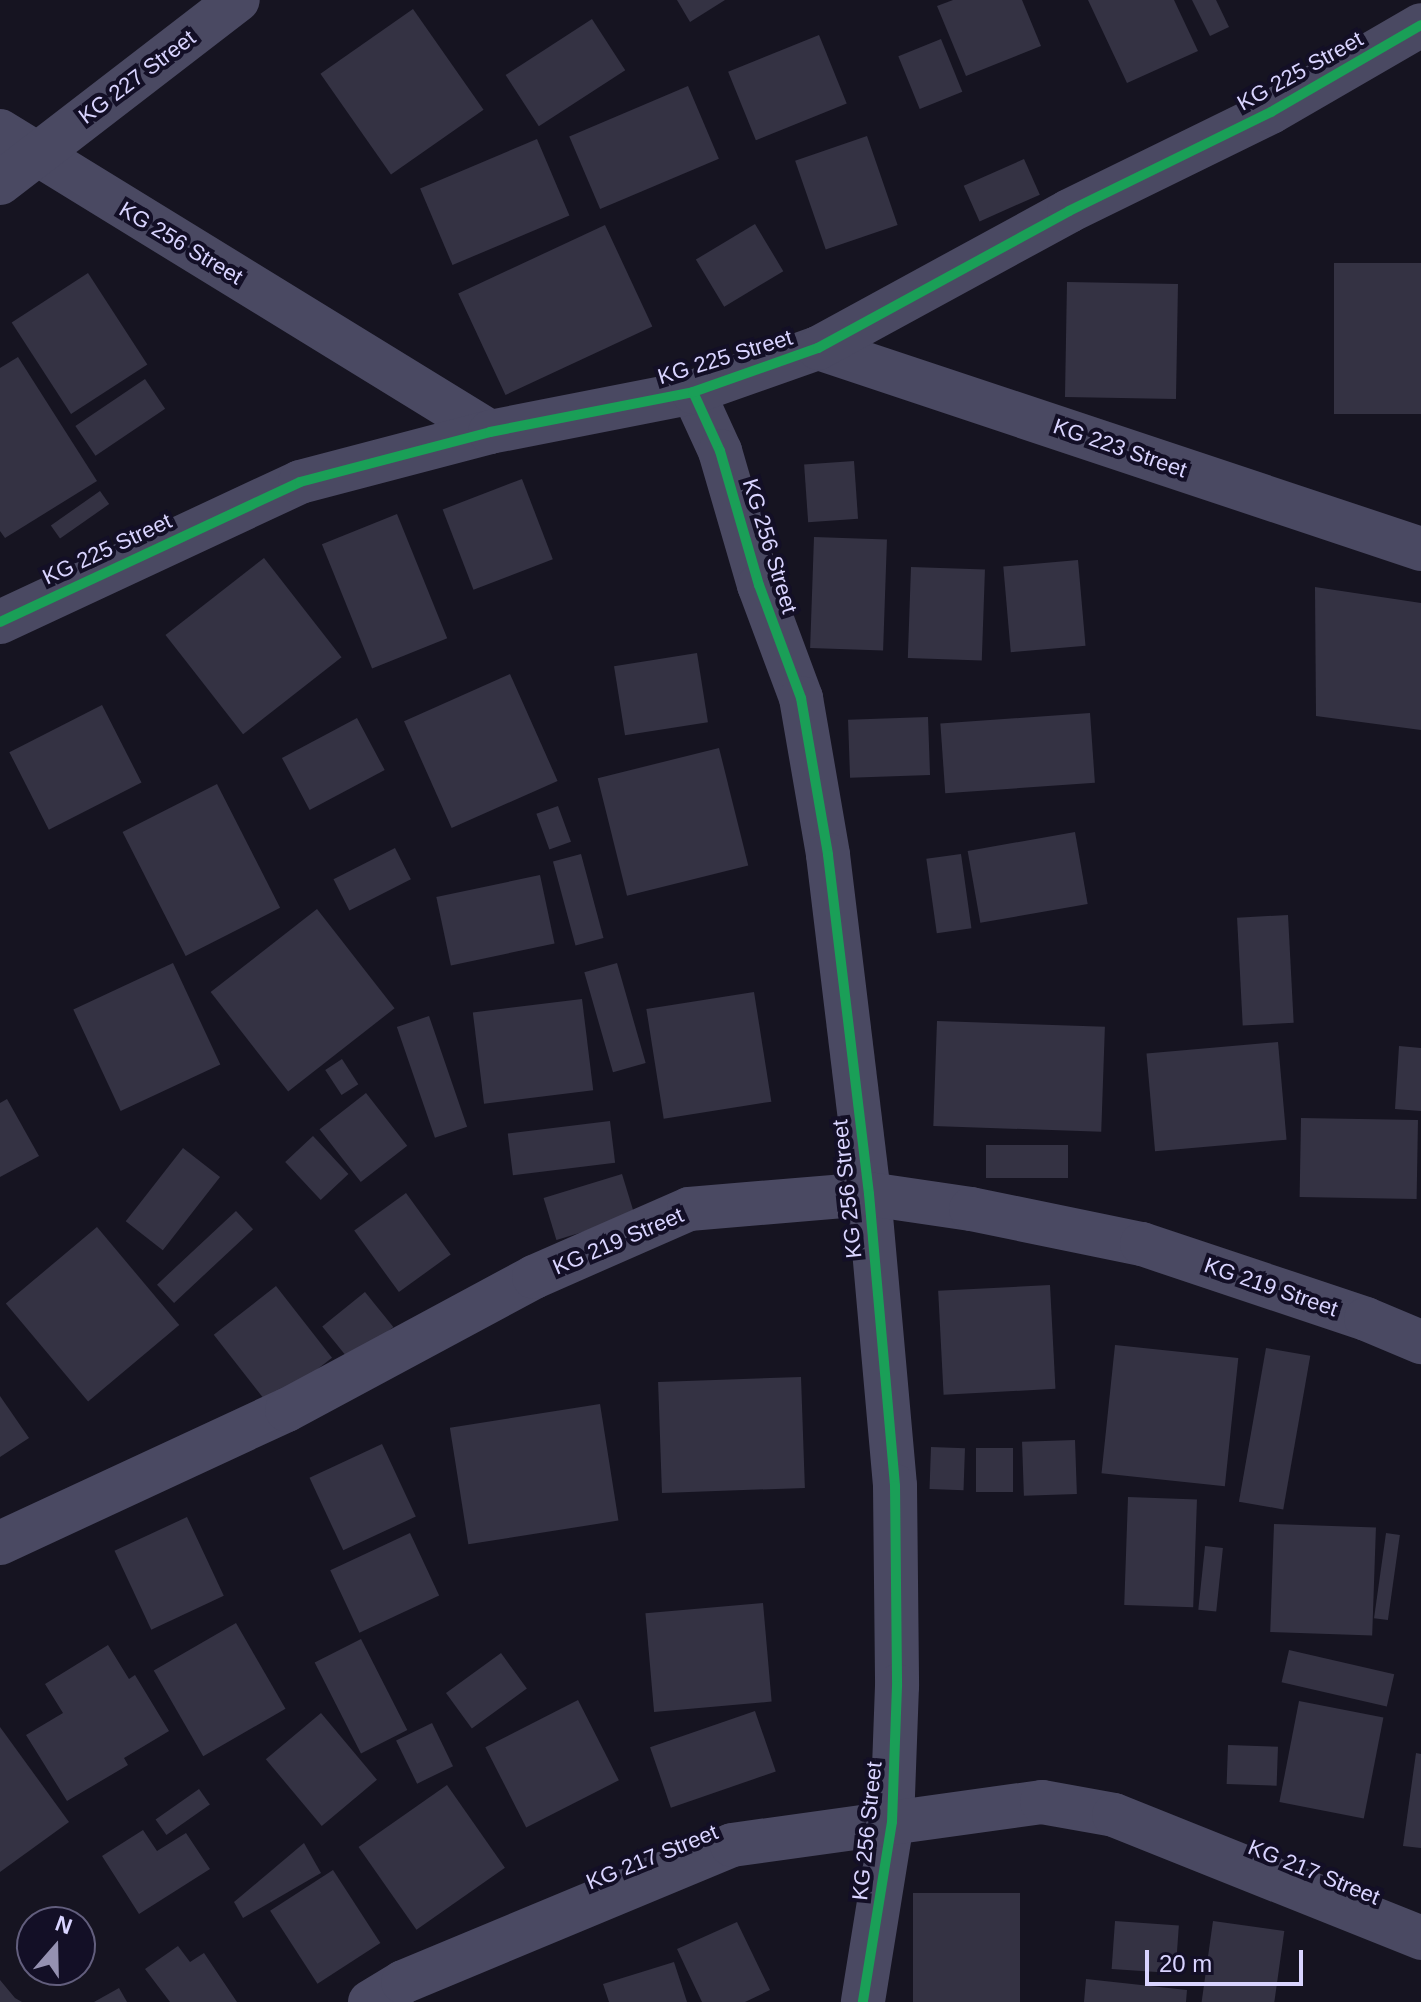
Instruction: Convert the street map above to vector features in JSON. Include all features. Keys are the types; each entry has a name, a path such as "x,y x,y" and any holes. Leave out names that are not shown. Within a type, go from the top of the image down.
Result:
{"street":[{"name":"KG 227 Street","path":"0,183 238,0"},
{"name":"KG 225 Street","path":"0,622 300,482 490,432 693,392 818,348 1069,211 1271,112 1421,25"},
{"name":"KG 256 Street","path":"0,131 490,432"},
{"name":"KG 223 Street","path":"818,348 1421,549"},
{"name":"KG 256 Street","path":"693,392 720,451 759,585 801,698 828,855 869,1194 895,1486 897,1686 892,1822 863,2002"},
{"name":"KG 219 Street","path":"0,1543 287,1410 534,1277 689,1209 869,1194 971,1209 1142,1244 1366,1319 1421,1342"},
{"name":"KG 217 Street","path":"370,2002 403,1982 732,1845 1042,1802 1114,1815 1421,1938"}],"building":[{"path":"677,0 725,0 690,22"},
{"path":"953,0 1022,0 1041,46 966,76 937,6"},
{"path":"1088,0 1174,0 1198,51 1127,83"},
{"path":"1192,0 1216,0 1229,27 1210,36"},
{"path":"413,9 484,110 391,175 320,74"},
{"path":"592,19 625,70 539,126 506,75"},
{"path":"819,35 847,104 756,140 728,72"},
{"path":"941,39 962,92 920,109 898,56"},
{"path":"688,86 719,159 600,209 569,136"},
{"path":"867,136 898,225 826,250 795,161"},
{"path":"537,139 569,215 453,265 420,189"},
{"path":"1024,159 1040,195 980,221 964,186"},
{"path":"755,224 783,271 724,307 696,260"},
{"path":"605,225 652,327 506,395 458,293"},
{"path":"1334,263 1421,263 1421,414 1334,414"},
{"path":"88,273 147,364 71,414 12,323"},
{"path":"1067,282 1178,284 1176,399 1065,397"},
{"path":"18,357 97,481 5,538 0,531 0,368"},
{"path":"145,379 165,409 95,456 75,426"},
{"path":"854,461 858,519 808,522 804,464"},
{"path":"522,479 553,559 473,590 443,509"},
{"path":"100,491 109,504 60,539 51,525"},
{"path":"397,514 447,638 372,669 322,544"},
{"path":"814,537 887,540 883,650 810,648"},
{"path":"264,558 342,657 243,734 165,635"},
{"path":"1078,560 1085,646 1011,652 1003,567"},
{"path":"911,567 985,570 982,661 908,658"},
{"path":"1315,587 1421,603 1421,730 1316,716"},
{"path":"697,653 708,722 625,735 614,666"},
{"path":"510,674 558,781 452,828 404,721"},
{"path":"102,705 141,783 49,830 9,752"},
{"path":"1090,713 1095,783 945,793 940,723"},
{"path":"928,717 930,775 850,778 848,720"},
{"path":"357,718 385,770 310,810 282,758"},
{"path":"719,748 748,865 627,896 598,778"},
{"path":"217,784 280,908 186,956 123,832"},
{"path":"558,806 571,842 549,850 536,814"},
{"path":"1075,832 1088,904 980,923 968,851"},
{"path":"395,848 411,879 349,911 334,879"},
{"path":"581,854 604,938 576,946 553,862"},
{"path":"961,854 971,928 937,933 926,859"},
{"path":"540,875 555,943 451,966 436,897"},
{"path":"317,909 395,1008 288,1091 211,992"},
{"path":"1288,915 1294,1023 1243,1026 1237,918"},
{"path":"173,963 220,1065 121,1111 73,1009"},
{"path":"617,963 646,1063 613,1072 584,972"},
{"path":"754,992 771,1102 664,1119 646,1009"},
{"path":"582,999 593,1090 484,1104 473,1012"},
{"path":"429,1016 467,1127 435,1138 397,1027"},
{"path":"937,1021 1105,1027 1101,1132 933,1126"},
{"path":"1278,1042 1287,1140 1155,1151 1147,1054"},
{"path":"1399,1046 1421,1048 1421,1111 1395,1109"},
{"path":"342,1059 358,1084 342,1095 325,1070"},
{"path":"366,1093 407,1146 361,1182 320,1129"},
{"path":"7,1099 39,1156 0,1177 0,1103"},
{"path":"1301,1118 1418,1120 1417,1199 1300,1197"},
{"path":"610,1121 615,1163 513,1175 508,1134"},
{"path":"313,1136 348,1174 321,1200 285,1162"},
{"path":"986,1145 1068,1145 1068,1178 986,1178"},
{"path":"183,1148 220,1177 163,1250 126,1221"},
{"path":"622,1174 635,1216 556,1240 544,1198"},
{"path":"406,1193 451,1254 399,1292 354,1231"},
{"path":"236,1211 253,1229 174,1303 157,1285"},
{"path":"97,1227 179,1325 88,1402 6,1303"},
{"path":"1050,1285 1055,1389 944,1395 938,1291"},
{"path":"276,1286 332,1358 270,1406 214,1335"},
{"path":"365,1292 393,1327 351,1362 322,1327"},
{"path":"1115,1345 1238,1358 1225,1486 1102,1473"},
{"path":"1266,1348 1310,1356 1283,1509 1239,1502"},
{"path":"801,1377 805,1488 662,1493 658,1382"},
{"path":"0,1396 29,1438 0,1457"},
{"path":"600,1404 618,1521 468,1544 450,1428"},
{"path":"1075,1440 1077,1494 1024,1496 1022,1442"},
{"path":"382,1444 416,1517 343,1550 309,1478"},
{"path":"931,1447 965,1448 964,1490 930,1489"},
{"path":"976,1448 1013,1448 1013,1492 976,1492"},
{"path":"1128,1497 1197,1499 1193,1607 1124,1605"},
{"path":"187,1517 224,1596 151,1630 114,1551"},
{"path":"1274,1524 1376,1528 1372,1635 1270,1632"},
{"path":"410,1533 439,1596 359,1633 330,1570"},
{"path":"1386,1533 1400,1535 1388,1620 1374,1618"},
{"path":"1205,1546 1223,1548 1216,1612 1198,1610"},
{"path":"763,1603 772,1702 654,1712 645,1613"},
{"path":"236,1623 286,1709 203,1756 154,1670"},
{"path":"361,1639 407,1730 361,1753 315,1663"},
{"path":"108,1645 129,1679 135,1675 169,1731 124,1758 128,1765 67,1801 26,1735 63,1713 45,1684"},
{"path":"1289,1650 1394,1674 1387,1706 1282,1682"},
{"path":"501,1653 527,1689 472,1729 446,1693"},
{"path":"578,1700 619,1780 526,1827 485,1747"},
{"path":"1299,1701 1383,1717 1364,1819 1279,1802"},
{"path":"755,1711 776,1772 671,1808 650,1747"},
{"path":"321,1713 377,1780 322,1826 266,1759"},
{"path":"432,1723 453,1766 417,1784 396,1741"},
{"path":"0,1727 69,1822 0,1872"},
{"path":"1228,1745 1278,1747 1277,1786 1227,1784"},
{"path":"1416,1753 1421,1754 1421,1848 1403,1846"},
{"path":"447,1785 505,1868 416,1930 359,1847"},
{"path":"199,1789 210,1805 166,1835 156,1819"},
{"path":"143,1830 157,1851 186,1833 210,1869 139,1914 102,1856"},
{"path":"304,1843 321,1873 243,1918 234,1902"},
{"path":"333,1870 380,1943 317,1984 270,1911"},
{"path":"913,1893 1020,1893 1020,2002 913,2002"},
{"path":"1115,1921 1179,1925 1175,1973 1112,1969"},
{"path":"1213,1921 1284,1931 1274,2002 1202,2002"},
{"path":"737,1922 770,1990 745,2002 702,2002 677,1949"},
{"path":"178,1946 190,1962 204,1953 237,2002 170,2002 145,1969"},
{"path":"674,1962 687,2002 609,2002 603,1984"},
{"path":"1086,1979 1187,1990 1186,2002 1084,2002"},
{"path":"0,1980 15,1998 22,2002 0,2002"},
{"path":"119,1988 127,2002 94,2002"}],"cycle path":[{"path":"0,622 300,482 490,432 693,392 818,348 1069,211 1271,112 1421,25"},
{"path":"693,392 720,451 759,585 801,698 828,855 869,1194 895,1486 897,1686 892,1822 863,2002"}]}
